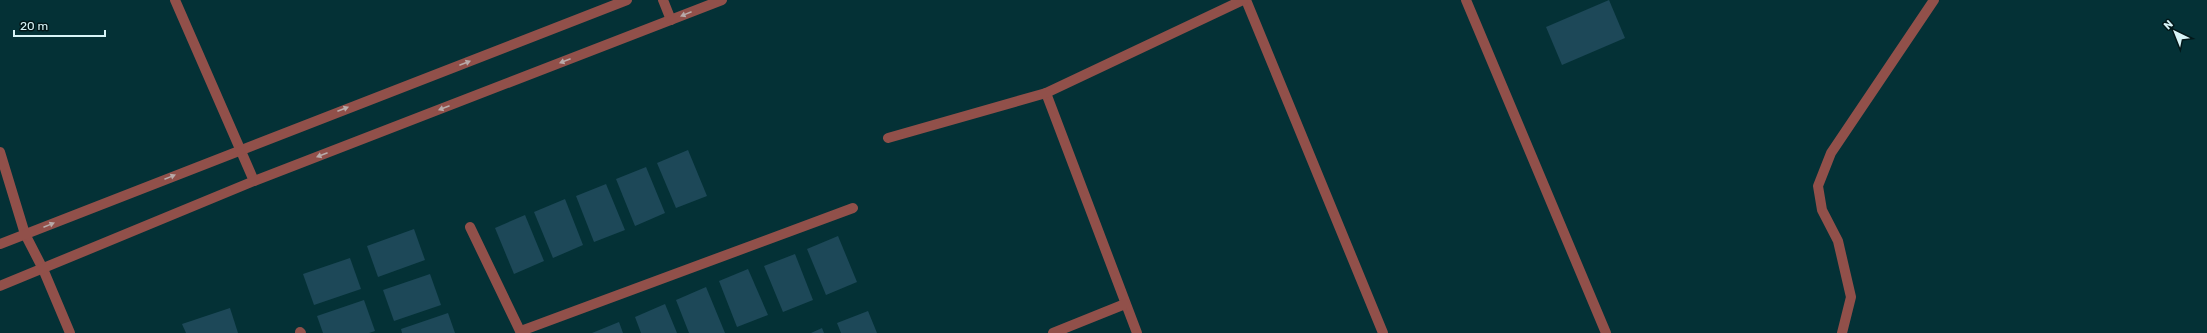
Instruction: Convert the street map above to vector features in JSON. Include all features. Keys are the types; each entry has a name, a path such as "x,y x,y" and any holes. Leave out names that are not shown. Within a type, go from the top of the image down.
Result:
{"street":[{"path":"175,0 242,149 254,181"},
{"path":"0,244 627,0"},
{"path":"663,0 671,20"},
{"path":"0,286 254,181 722,0"},
{"path":"888,138 1046,92 1244,0 1383,333"},
{"path":"1466,0 1606,333"},
{"path":"1842,333 1851,297 1838,241 1822,210 1818,186 1831,153 1934,0"},
{"path":"1046,92 1137,333"},
{"path":"0,152 24,234 43,269 70,333"},
{"path":"470,227 521,332 853,208"},
{"path":"1053,333 1125,304"}],"building":[{"path":"1609,0 1625,38 1562,65 1546,27"},
{"path":"688,150 707,196 676,208 657,163"},
{"path":"646,167 665,213 635,226 616,179"},
{"path":"606,184 625,230 594,242 576,196"},
{"path":"565,199 583,245 553,258 534,212"},
{"path":"525,215 544,261 514,274 495,228"},
{"path":"414,229 425,260 378,277 367,246"},
{"path":"838,236 857,282 826,295 807,249"},
{"path":"795,254 813,300 783,312 764,266"},
{"path":"350,258 361,289 314,305 303,274"},
{"path":"748,269 768,315 737,327 719,281"},
{"path":"430,274 441,305 394,321 383,290"},
{"path":"706,287 725,333 689,333 676,300"},
{"path":"364,300 375,331 369,333 323,333 317,316"},
{"path":"665,304 677,333 641,333 635,317"},
{"path":"230,308 238,333 186,333 182,324"},
{"path":"868,311 877,333 841,333 837,323"},
{"path":"448,313 455,333 402,333 401,329"},
{"path":"619,322 623,333 592,333"},
{"path":"822,328 824,333 811,333"}]}
